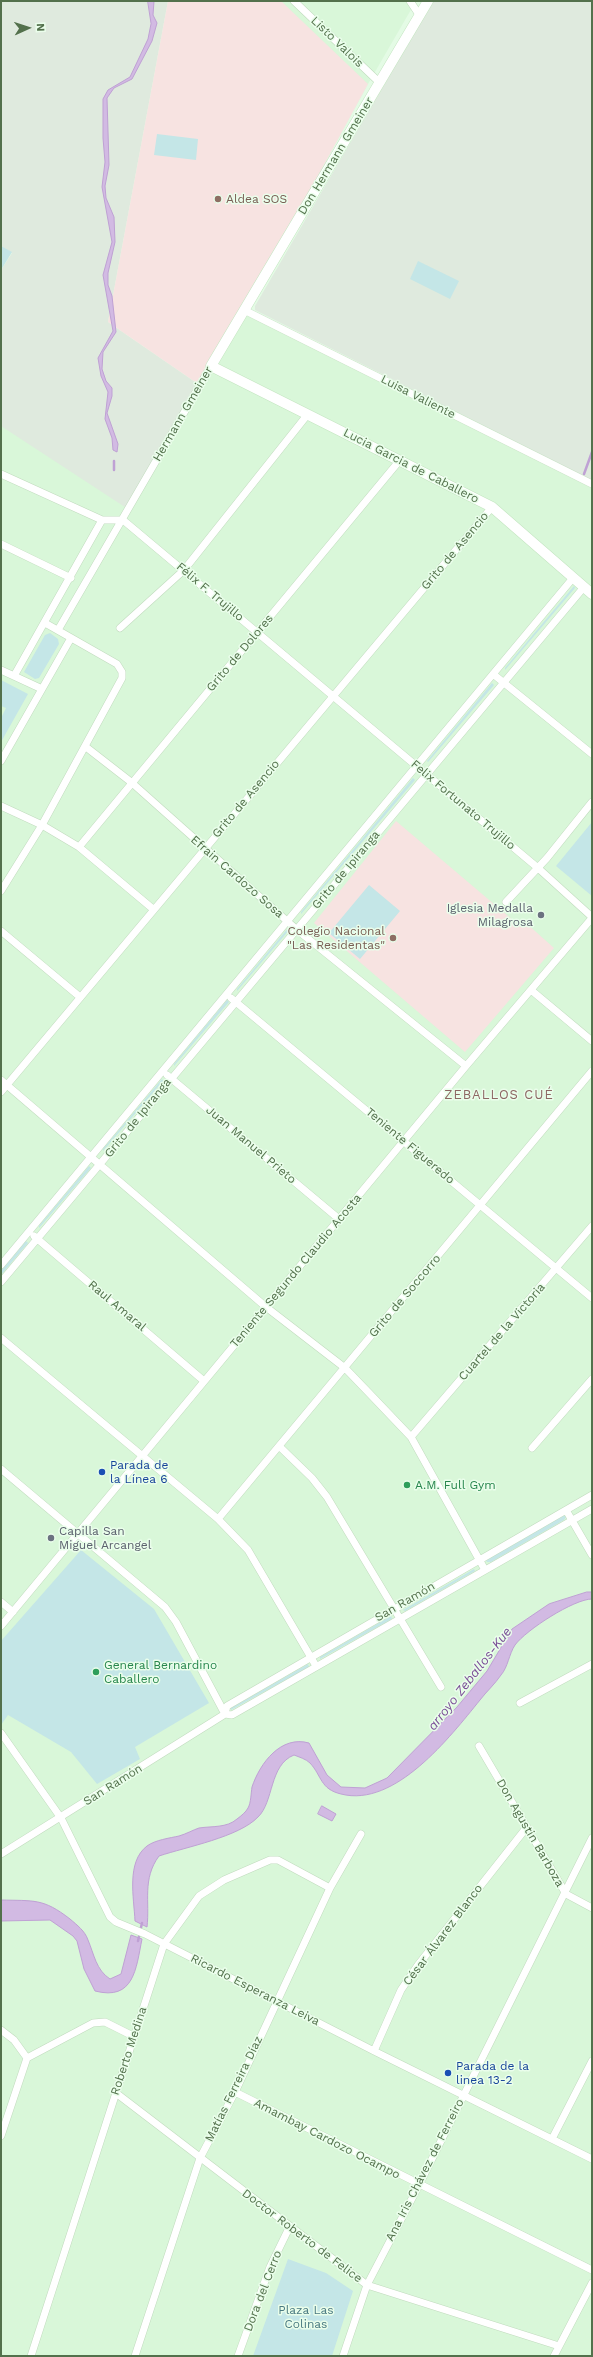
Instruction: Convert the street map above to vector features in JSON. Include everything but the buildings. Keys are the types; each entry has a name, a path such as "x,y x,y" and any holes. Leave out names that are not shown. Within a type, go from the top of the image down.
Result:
{"street":[{"name":"Listo Valois","path":"294,1 380,83"},
{"path":"410,1 420,16"},
{"name":"Don Hermann Gmeiner","path":"244,310 428,1"},
{"name":"Hermann Gmeiner","path":"58,630 244,310"},
{"name":"Luisa Valiente","path":"244,310 592,484"},
{"name":"Lucia Garcia de Caballero","path":"211,366 492,507 592,594"},
{"path":"120,628 184,570 308,414"},
{"name":"Grito de Dolores","path":"79,847 131,782 258,632 400,460"},
{"path":"1,474 102,520 123,520"},
{"name":"Grito de Asencio","path":"1,1092 4,1082 80,997 153,909 205,850 333,694 492,507"},
{"path":"14,676 71,578 102,520"},
{"name":"Félix F. Trujillo","path":"123,520 333,694"},
{"path":"1,544 71,578"},
{"name":"Grito de Ipiranga","path":"1,1265 573,578"},
{"name":"Grito de Ipiranga","path":"1,1282 235,1001 584,587"},
{"path":"1,891 42,825 120,686 122,672 117,664 45,623"},
{"path":"1,761 71,638"},
{"path":"1,670 42,689"},
{"path":"493,674 592,754"},
{"name":"Felix Fortunato Trujillo","path":"333,694 538,868 592,917"},
{"name":"Efrain Cardozo Sosa","path":"86,747 131,782 205,850 296,929 466,1066"},
{"path":"506,902 538,868 592,802"},
{"path":"1,806 42,825 79,847 153,909"},
{"name":"Teniente Segundo Claudio Acosta","path":"1,1626 339,1219 405,1142 466,1066 592,917"},
{"path":"1,931 80,997"},
{"path":"531,990 592,1041"},
{"name":"Teniente Figueredo","path":"227,994 592,1298"},
{"name":"Juan Manuel Prieto","path":"163,1071 339,1219"},
{"name":"Grito de Soccorro","path":"218,1520 592,1071"},
{"path":"4,1082 266,1307 345,1368 411,1437 484,1570"},
{"name":"Cuartel de la Victoria","path":"411,1437 557,1269 592,1226"},
{"name":"Raul Amaral","path":"29,1232 204,1381"},
{"path":"1,1338 218,1520 248,1550 316,1666"},
{"path":"532,1448 592,1379"},
{"path":"280,1446 312,1478 327,1497 441,1687"},
{"path":"1,1468 165,1607 176,1622 225,1714"},
{"name":"San Ramón","path":"225,1714 227,1706 592,1495"},
{"name":"San Ramón","path":"1,1854 61,1818 225,1714 232,1715 592,1509"},
{"path":"566,1510 592,1555"},
{"path":"1,1602 13,1612"},
{"path":"520,1703 592,1664"},
{"name":"Ricardo Esperanza Leiva","path":"1,1733 61,1818 110,1917 116,1922 145,1934 592,2160"},
{"name":"Don Agustin Barboza","path":"479,1746 566,1894 592,1908"},
{"name":"César Álvarez Blanco","path":"374,2051 401,1990 418,1965 527,1827"},
{"name":"Matías Ferreira Díaz","path":"135,2356 200,2158 235,2092 330,1888 361,1834"},
{"name":"Ana Iris Chávez de Ferreiro","path":"344,2356 366,2285 419,2185 566,1894 592,1838"},
{"name":"Roberto Medina","path":"31,2356 133,2036 164,1944 199,1896 224,1880 270,1860 278,1860 330,1888"},
{"path":"1,2136 27,2058 93,2023 105,2022 133,2036"},
{"path":"1,2030 14,2040 27,2058"},
{"path":"552,2139 592,2061"},
{"name":"Amambay Cardozo Ocampo","path":"235,2092 592,2270"},
{"name":"Doctor Roberto de Felice","path":"116,2093 366,2285 559,2346"},
{"name":"Dora del Cerro","path":"238,2356 270,2267 290,2226"},
{"path":"554,2356 592,2283"}],"shaded area":[{"path":"1,1 168,1 108,322 201,386 131,511 1,426 1,270 12,253 1,246"},
{"path":"148,1 154,1 153,15 157,23 152,41 132,79 114,88 107,98 109,165 105,186 106,198 114,217 115,242 108,273 108,285 112,296 116,332 103,352 102,369 106,381 112,388 112,396 107,413 118,444 117,452 113,450 112,438 105,419 108,392 101,376 98,358 113,331 103,275 112,242 102,187 105,162 103,138 103,99 108,90 130,77 148,39 151,24"},
{"path":"168,1 416,1 368,84 243,314 440,401 592,477 592,2356 1,2356 1,425 201,386"},
{"name":"Aldea SOS","path":"168,1 281,1 368,84 243,314 201,386 108,322"},
{"path":"433,1 592,1 592,480 255,310 255,306"},
{"path":"396,821 521,927 526,923 554,948 465,1052 314,923"},
{"path":"587,1592 592,1592 592,1599 574,1604 551,1616 529,1631 515,1645 503,1672 496,1682 437,1750 420,1766 401,1780 381,1790 361,1795 341,1794 329,1789 322,1782 314,1768 308,1762 294,1755 286,1760 280,1767 263,1810 258,1817 249,1824 212,1841 159,1856 150,1873 147,1927 135,1921 133,1881 136,1861 140,1853 150,1844 158,1841 179,1836 199,1828 229,1824 237,1819 249,1806 252,1787 260,1769 266,1760 281,1747 289,1743 309,1743 327,1775 341,1787 365,1788 387,1778 457,1707 487,1671 512,1629 549,1604"},
{"path":"322,1806 336,1814 332,1821 318,1814"},
{"path":"1,1900 38,1902 61,1912 85,1934 98,1966 110,1979 121,1974 131,1935 142,1939 138,1961 131,1980 125,1987 118,1991 108,1993 95,1991 84,1969 77,1941 73,1936 50,1920 1,1921"}],"green space":[{"path":"157,134 198,139 196,160 154,155"},
{"path":"1,246 12,252 1,270"},
{"path":"418,261 459,281 450,299 410,279"},
{"path":"574,586 575,588 505,670 505,668"},
{"path":"50,633 58,639 59,644 39,678 35,679 24,672 45,635"},
{"path":"1,680 28,694 1,742 1,718 6,708 1,706"},
{"path":"492,683 494,685 428,762 427,761"},
{"path":"413,778 415,780 301,914 301,912"},
{"path":"592,822 592,896 556,866"},
{"path":"369,885 400,911 360,959 329,933"},
{"path":"289,927 290,929 237,991 237,989"},
{"path":"227,1000 229,1002 174,1066 174,1064"},
{"path":"162,1079 163,1081 103,1151 103,1149"},
{"path":"89,1166 91,1168 39,1228 39,1226"},
{"path":"26,1241 28,1243 1,1275 1,1271"},
{"path":"563,1515 566,1517 564,1520 491,1562 487,1562 486,1560"},
{"name":"General Bernardino Caballero","path":"81,1550 154,1609 209,1703 135,1747 140,1759 97,1784 71,1752 8,1715 1,1725 1,1641"},
{"path":"474,1569 475,1571 405,1611 403,1610"},
{"path":"391,1616 392,1619 320,1659 320,1657"},
{"path":"308,1664 309,1667 231,1710 231,1708"},
{"name":"Plaza Las Colinas","path":"288,2259 326,2273 353,2291 332,2356 253,2356"}],"waterway":[{"path":"584,474 592,452"},
{"path":"114,461 114,470"},
{"name":"arroyo Zeballos-Kue","path":"138,1941 142,1923"}],"place":[{"name":"Aldea SOS","path":"218,199"},
{"name":"Iglesia Medalla Milagrosa","path":"541,915"},
{"name":"Colegio Nacional \"Las Residentas\"","path":"393,938"},
{"name":"Parada de la Línea 6","path":"102,1472"},
{"name":"A.M. Full Gym","path":"407,1485"},
{"name":"Capilla San Miguel Arcangel","path":"51,1538"},
{"name":"General Bernardino Caballero","path":"96,1672"},
{"name":"Parada de la linea 13-2","path":"448,2073"}],"district":[{"name":"ZEBALLOS CUÉ","path":"499,1095"}]}
